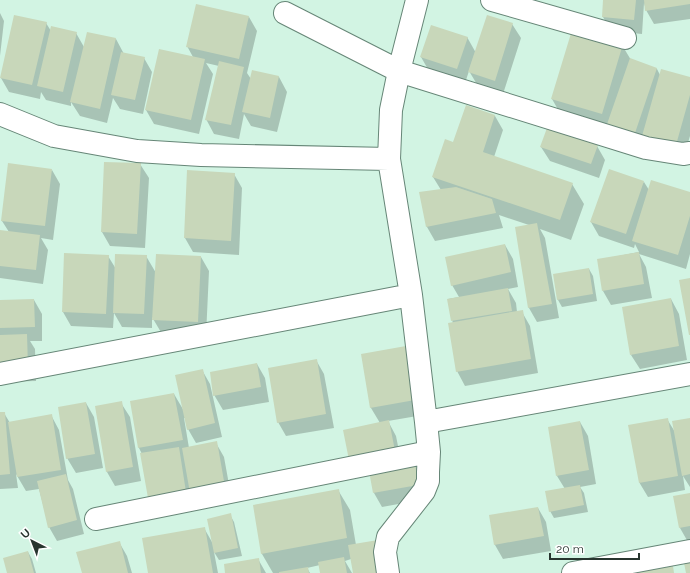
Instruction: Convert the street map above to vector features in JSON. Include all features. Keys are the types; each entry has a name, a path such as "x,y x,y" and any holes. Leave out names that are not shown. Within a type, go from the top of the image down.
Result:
{"street":[{"path":"388,573 385,552 388,537 424,491 428,481 429,452 411,295 389,159 391,110 399,70 417,0"},
{"path":"492,0 625,38"},
{"path":"285,14 399,70 646,148 683,154 690,153"},
{"path":"0,114 54,136 137,151 201,155 389,159"},
{"path":"0,374 411,295"},
{"path":"426,422 690,374"},
{"path":"96,519 429,452"},
{"path":"573,573 690,551"}],"building":[{"path":"603,0 636,0 634,20 602,17"},
{"path":"644,0 690,0 690,4 645,11"},
{"path":"196,4 249,16 239,59 186,47"},
{"path":"14,15 47,22 32,85 0,78"},
{"path":"487,15 513,23 495,81 468,72"},
{"path":"431,25 468,37 457,69 420,57"},
{"path":"51,26 77,32 63,92 37,86"},
{"path":"572,30 623,44 602,114 551,99"},
{"path":"87,32 116,38 100,109 70,102"},
{"path":"159,49 205,59 191,120 145,110"},
{"path":"121,52 145,57 135,100 111,95"},
{"path":"630,58 657,68 634,136 606,127"},
{"path":"219,61 244,67 231,125 205,120"},
{"path":"661,69 690,77 690,95 676,145 642,136"},
{"path":"252,70 279,76 270,118 242,112"},
{"path":"466,105 495,115 483,152 573,183 560,220 432,177 445,139 453,142"},
{"path":"547,128 598,145 591,164 540,147"},
{"path":"104,162 141,163 137,234 101,232"},
{"path":"8,163 52,169 45,226 1,221"},
{"path":"609,169 644,181 626,234 590,222"},
{"path":"187,170 235,173 231,241 184,238"},
{"path":"651,180 690,192 690,216 678,255 632,241"},
{"path":"456,187 492,199 496,213 426,227 419,192"},
{"path":"537,223 552,304 528,308 515,227"},
{"path":"0,230 40,235 36,270 0,266"},
{"path":"505,244 511,272 451,286 445,257"},
{"path":"639,252 644,284 602,291 597,259"},
{"path":"64,253 109,255 106,314 62,312"},
{"path":"115,254 147,255 144,314 113,313"},
{"path":"156,254 201,256 198,322 152,320"},
{"path":"589,268 593,294 557,300 553,274"},
{"path":"690,278 690,335 689,335 679,280"},
{"path":"508,288 512,311 451,321 447,299"},
{"path":"671,298 679,346 630,355 622,307"},
{"path":"34,299 35,327 0,328 0,300"},
{"path":"523,310 531,359 456,372 448,323"},
{"path":"27,334 28,367 0,367 0,335"},
{"path":"406,346 415,400 370,408 361,354"},
{"path":"317,359 326,414 277,423 268,368"},
{"path":"257,363 261,387 213,396 210,372"},
{"path":"203,369 215,423 187,430 175,375"},
{"path":"174,393 183,440 138,448 130,401"},
{"path":"122,401 133,467 106,472 95,406"},
{"path":"86,402 95,454 66,459 58,407"},
{"path":"0,412 5,412 10,474 0,475"},
{"path":"52,414 61,470 17,477 8,422"},
{"path":"668,418 678,476 639,483 628,425"},
{"path":"690,418 690,474 682,476 672,421"},
{"path":"389,420 395,451 349,460 343,430"},
{"path":"580,421 589,470 556,476 548,427"},
{"path":"217,441 225,487 190,493 182,448"},
{"path":"179,447 186,492 148,498 140,453"},
{"path":"415,463 418,485 373,493 369,471"},
{"path":"66,474 77,520 48,528 37,481"},
{"path":"580,485 584,505 549,512 545,491"},
{"path":"339,489 347,538 261,554 253,505"},
{"path":"690,493 690,526 679,528 673,496"},
{"path":"538,507 544,536 494,545 489,515"},
{"path":"231,513 238,548 214,553 207,519"},
{"path":"205,527 213,573 148,573 142,538"},
{"path":"378,540 383,573 353,573 348,545"},
{"path":"120,541 128,573 82,573 76,552"},
{"path":"28,551 34,573 7,573 3,558"},
{"path":"344,557 347,573 320,573 318,562"},
{"path":"259,558 261,573 225,573 224,564"},
{"path":"690,562 690,573 686,573 684,563"},
{"path":"673,566 674,573 639,573 639,572"},
{"path":"308,567 309,573 279,573 279,572"}]}
